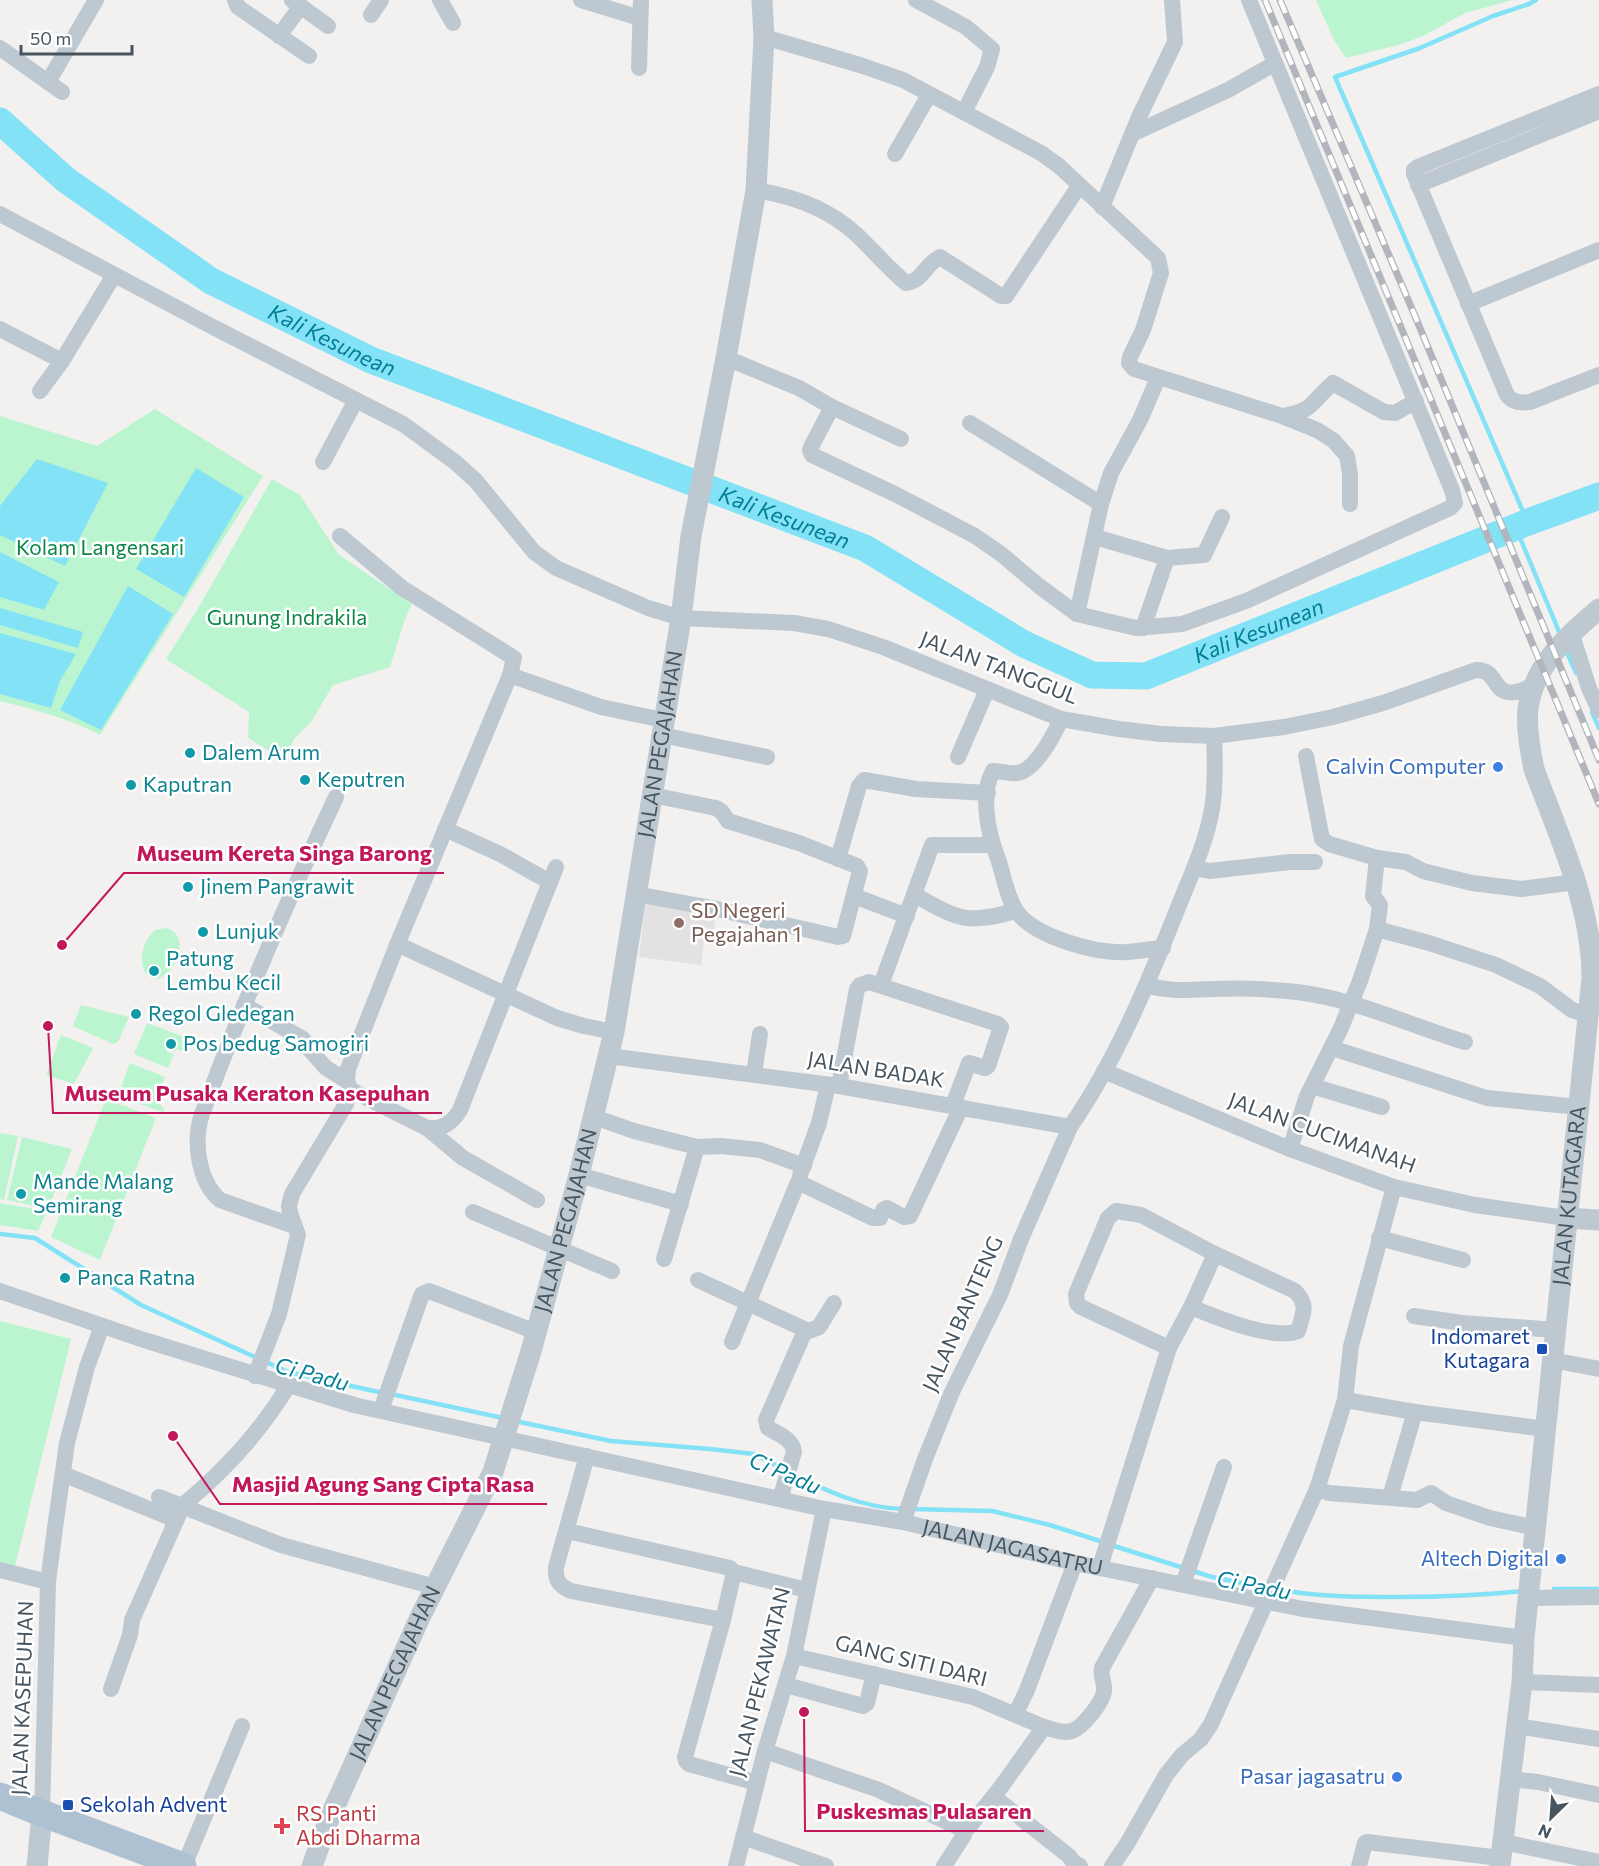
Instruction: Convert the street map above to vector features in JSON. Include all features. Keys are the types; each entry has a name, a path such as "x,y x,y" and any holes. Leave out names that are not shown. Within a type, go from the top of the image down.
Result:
{"main road":[{"path":"0,1796 42,1814 183,1866"}],"street":[{"path":"0,48 55,87 96,0"},
{"path":"235,0 238,7 309,56"},
{"path":"372,15 381,0"},
{"path":"440,0 453,23"},
{"path":"581,0 640,18"},
{"path":"639,68 641,0"},
{"name":"JALAN PEGAJAHAN","path":"312,1866 330,1820 435,1587 493,1472 536,1332 609,1056 681,618 690,536 726,358 756,190 764,37 762,0"},
{"path":"916,0 966,27 992,49 987,67 964,112"},
{"path":"1102,207 1132,134 1175,42 1172,0"},
{"path":"832,407 811,447 812,455 897,495 975,536 1077,614 1143,628 1182,624 1246,602 1450,508 1455,503 1452,490 1249,0"},
{"path":"279,36 296,3 328,26"},
{"path":"764,37 903,80 1050,159 1158,258 1161,265 1161,273 1143,330 1130,357 1129,363 1134,369 1282,416 1317,430 1334,441 1347,456 1350,474 1350,504"},
{"path":"1132,134 1228,90 1274,64"},
{"path":"1599,94 1415,168 1414,174 1510,400 1521,403 1530,402 1599,375"},
{"path":"895,154 929,95"},
{"path":"1418,185 1599,111"},
{"path":"756,190 786,195 826,212 854,232 906,283 917,279 935,259 940,257 1001,296 1006,296 1079,186"},
{"name":"JALAN TANGGUL","path":"0,214 403,424 455,462 476,481 544,561 648,608 681,618 794,623 828,629 883,647 1061,719 1161,734 1214,736 1284,728 1383,703 1476,670 1489,672 1497,687 1502,691 1516,692 1535,685"},
{"path":"1468,304 1599,250"},
{"path":"40,391 62,361 114,275"},
{"path":"0,328 62,361"},
{"path":"726,358 799,388 832,407 901,439"},
{"path":"1077,614 1105,488 1140,420 1158,378"},
{"path":"1282,416 1308,409 1333,383 1389,414 1416,401"},
{"path":"323,462 356,400"},
{"path":"970,423 1101,504"},
{"path":"1095,537 1167,558 1204,555 1222,517"},
{"path":"257,1371 272,1333 298,1235 289,1206 292,1194 345,1104 349,1086 348,1069 397,944 510,675 514,658 402,588 340,537"},
{"path":"1143,628 1167,558"},
{"path":"1599,609 1565,639 1599,710"},
{"name":"JALAN KUTAGARA","path":"1530,1590 1592,978 1587,920 1576,882 1534,769 1530,750 1528,710 1535,685 1565,639"},
{"path":"510,675 662,727 767,758"},
{"path":"958,757 987,690"},
{"path":"1061,719 1049,744 1026,771 1015,774 993,771 989,780 987,823 1015,911 1036,929 1053,938 1107,951 1125,952 1163,948"},
{"path":"1070,1127 1104,1071 1132,1018 1163,948 1202,847 1212,807 1214,736"},
{"path":"1306,756 1322,839 1329,844 1377,858 1406,862 1423,871 1472,883 1521,888 1576,882"},
{"path":"838,859 859,786 864,780 916,789 988,793"},
{"path":"636,894 717,909 838,938 843,936 860,870 857,866 799,843 728,821 716,808 652,795"},
{"path":"294,1226 220,1200 211,1192 203,1175 199,1148 199,1122 244,1005 297,880 336,797"},
{"path":"428,1128 441,1127 452,1121 460,1110 553,874 445,830"},
{"path":"881,985 932,845 993,845"},
{"path":"1290,1149 1312,1086 1332,1048 1368,961 1377,929 1380,905 1373,896 1377,858"},
{"path":"1194,868 1210,871 1290,862 1315,862"},
{"path":"915,895 952,915 966,919 990,918 1015,911"},
{"path":"854,896 907,916"},
{"path":"1377,929 1496,965 1540,986 1572,1010 1589,1015"},
{"path":"397,944 557,1018 614,1032"},
{"path":"594,1117 634,1131 697,1147 721,1146 760,1150 801,1174 873,1218 880,1218 886,1208 904,1216 910,1216 957,1106 969,1063 985,1068 988,1066 1001,1027 998,1024 881,985 864,983 857,989 834,1086 801,1174 732,1342"},
{"path":"1146,985 1160,989 1192,991 1215,989 1295,992 1351,1003 1465,1042"},
{"path":"244,1005 303,1039 326,1068 349,1086 428,1128 463,1158 537,1200"},
{"path":"754,1074 760,1034"},
{"path":"1332,1048 1487,1098 1579,1107"},
{"name":"JALAN BADAK","path":"609,1056 834,1086 1070,1127"},
{"name":"JALAN CUCIMANAH","path":"1104,1071 1290,1149 1394,1187 1475,1205 1566,1218"},
{"path":"1312,1086 1382,1107"},
{"name":"JALAN BANTENG","path":"905,1518 952,1392 1000,1294 1021,1239 1070,1127"},
{"path":"664,1258 697,1147"},
{"path":"579,1175 681,1204"},
{"path":"1112,1866 1166,1775 1182,1755 1202,1739 1211,1724 1317,1489 1345,1400 1351,1346 1394,1187"},
{"path":"1169,1348 1081,1307 1077,1303 1076,1294 1108,1218 1116,1211 1141,1215 1215,1254 1295,1291 1304,1300 1305,1309 1298,1331 1281,1334 1229,1323 1191,1307"},
{"path":"473,1212 612,1271"},
{"path":"1566,1218 1599,1220"},
{"path":"1379,1239 1462,1260"},
{"path":"1103,1561 1169,1348 1215,1254"},
{"path":"698,1280 806,1330 819,1327 834,1303"},
{"path":"0,1291 102,1326 257,1371 288,1386 508,1425"},
{"path":"384,1402 422,1294 426,1292 429,1291 536,1332"},
{"path":"1414,1316 1462,1323 1556,1330"},
{"name":"JALAN KASEPUHAN","path":"42,1814 48,1582 67,1443 87,1367 102,1326"},
{"path":"781,1493 794,1452 792,1444 768,1428 766,1420 806,1330"},
{"path":"1552,1360 1599,1369"},
{"path":"111,1689 130,1635 132,1620 179,1512 256,1432 273,1412 288,1386"},
{"path":"1345,1400 1415,1412 1546,1429"},
{"path":"1390,1497 1415,1412"},
{"name":"JALAN JAGASATRU","path":"508,1425 587,1456 781,1493 824,1509 905,1518 1074,1563 1103,1561 1152,1578 1186,1574 1335,1614 1524,1638"},
{"path":"587,1456 556,1567 557,1581 563,1588 571,1591 723,1620"},
{"path":"1186,1574 1224,1467"},
{"path":"63,1474 281,1545 435,1587"},
{"path":"1317,1489 1325,1492 1417,1500 1431,1493 1446,1503 1490,1518 1536,1528"},
{"path":"159,1497 179,1512"},
{"name":"JALAN PEKAWATAN","path":"736,1866 765,1751 794,1656 824,1509"},
{"path":"567,1531 730,1568 734,1572 807,1590"},
{"path":"1016,1713 1027,1690 1074,1563"},
{"name":"JALAN KASEPUHAN","path":"0,1570 48,1582"},
{"path":"734,1572 685,1757 689,1764 757,1783"},
{"name":"GANG SITI DARI","path":"794,1656 973,1696 1044,1726 1059,1731 1073,1731 1097,1706 1104,1694 1102,1668 1152,1578"},
{"path":"1501,1855 1522,1682 1524,1638 1530,1590 1599,1597"},
{"path":"786,1685 863,1706 867,1703 874,1674"},
{"path":"1522,1682 1599,1685"},
{"path":"183,1866 242,1726"},
{"path":"765,1751 879,1790 955,1826 965,1828 969,1827 994,1797 1044,1726"},
{"path":"1517,1726 1599,1739"},
{"path":"1510,1779 1538,1782 1599,1795"},
{"path":"994,1797 1070,1856 1073,1863 1080,1866"},
{"path":"37,1866 42,1814"},
{"path":"944,1866 964,1835 965,1828"},
{"path":"743,1837 826,1866"},
{"path":"1359,1866 1367,1842 1599,1862"}],"shaded area":[{"name":"SD Negeri Pegajahan 1","path":"646,899 716,913 713,934 705,934 701,965 639,957"}],"green space":[{"path":"1316,0 1513,0 1465,13 1423,36 1402,44 1346,58 1334,40"},
{"name":"Kolam Langensari","path":"155,409 263,476 100,735 64,719 0,701 0,416 97,446"},
{"name":"Gunung Indrakila","path":"272,479 300,495 339,555 412,604 390,667 333,685 311,722 294,739 289,750 279,757 248,738 249,712 166,659 200,605"},
{"path":"166,928 175,933 179,940 177,960 165,975 157,978 149,976 142,962 145,944 155,930"},
{"path":"81,1005 129,1017 118,1042 113,1044 73,1026"},
{"path":"147,1023 192,1040 187,1053 177,1049 175,1052 168,1049 167,1052 174,1054 168,1068 134,1054"},
{"path":"61,1035 93,1048 74,1084 46,1075"},
{"path":"130,1063 165,1077 156,1099 164,1109 163,1112 118,1096"},
{"path":"106,1099 156,1118 100,1260 51,1237"},
{"path":"0,1133 18,1136 4,1200 0,1199"},
{"path":"22,1137 72,1149 48,1209 7,1200"},
{"path":"0,1203 47,1211 38,1231 0,1225"},
{"path":"0,1321 71,1339 15,1566 0,1562"}],"water":[{"path":"37,459 108,483 65,566 0,535 0,506"},
{"path":"196,468 244,497 184,597 136,569"},
{"path":"0,552 59,582 44,610 0,597"},
{"path":"128,586 173,614 101,730 60,710"},
{"path":"0,608 83,632 78,648 0,625"},
{"path":"0,633 76,654 60,681 51,708 0,694"}],"waterway":[{"path":"1528,523 1335,77 1420,48 1536,0"},
{"name":"Kali Kesunean","path":"0,121 66,180 211,281 371,360 865,548 1024,644 1092,675 1146,676 1531,521 1599,496"},
{"path":"1516,528 1560,634"},
{"path":"1565,648 1576,673"},
{"path":"1592,712 1599,728"},
{"name":"Ci Padu","path":"0,1234 35,1238 141,1305 288,1372 383,1393"},
{"name":"Ci Padu","path":"391,1394 503,1418"},
{"name":"Ci Padu","path":"515,1421 611,1441 754,1454 785,1470"},
{"name":"Ci Padu","path":"792,1474 860,1502 903,1509"},
{"name":"Ci Padu","path":"912,1509 992,1511 1050,1525 1103,1542"},
{"name":"Ci Padu","path":"1111,1545 1212,1577 1267,1588"},
{"name":"Ci Padu","path":"1276,1589 1322,1595 1369,1597 1478,1595 1524,1591"},
{"name":"Ci Padu","path":"1554,1589 1599,1589"}],"railway":[{"path":"1265,0 1599,804"},
{"path":"1280,0 1415,316 1599,760"}],"place":[{"name":"Dalem Arum","path":"190,753"},
{"name":"Calvin Computer","path":"1498,767"},
{"name":"Keputren","path":"305,780"},
{"name":"Kaputran","path":"131,785"},
{"name":"Jinem Pangrawit","path":"188,887"},
{"name":"SD Negeri Pegajahan 1","path":"679,923"},
{"name":"Lunjuk","path":"203,932"},
{"name":"Museum Kereta Singa Barong","path":"62,945"},
{"name":"Patung Lembu Kecil","path":"154,971"},
{"name":"Regol Gledegan","path":"136,1014"},
{"name":"Museum Pusaka Keraton Kasepuhan","path":"48,1026"},
{"name":"Pos bedug Samogiri","path":"171,1044"},
{"name":"Mande Malang Semirang","path":"21,1194"},
{"name":"Panca Ratna","path":"65,1278"},
{"name":"Indomaret Kutagara","path":"1542,1349"},
{"name":"Masjid Agung Sang Cipta Rasa","path":"173,1436"},
{"name":"Altech Digital","path":"1561,1559"},
{"name":"Puskesmas Pulasaren","path":"804,1712"},
{"name":"Pasar jagasatru","path":"1397,1777"},
{"name":"Sekolah Advent","path":"68,1805"},
{"name":"RS Panti Abdi Dharma","path":"282,1826"}]}
